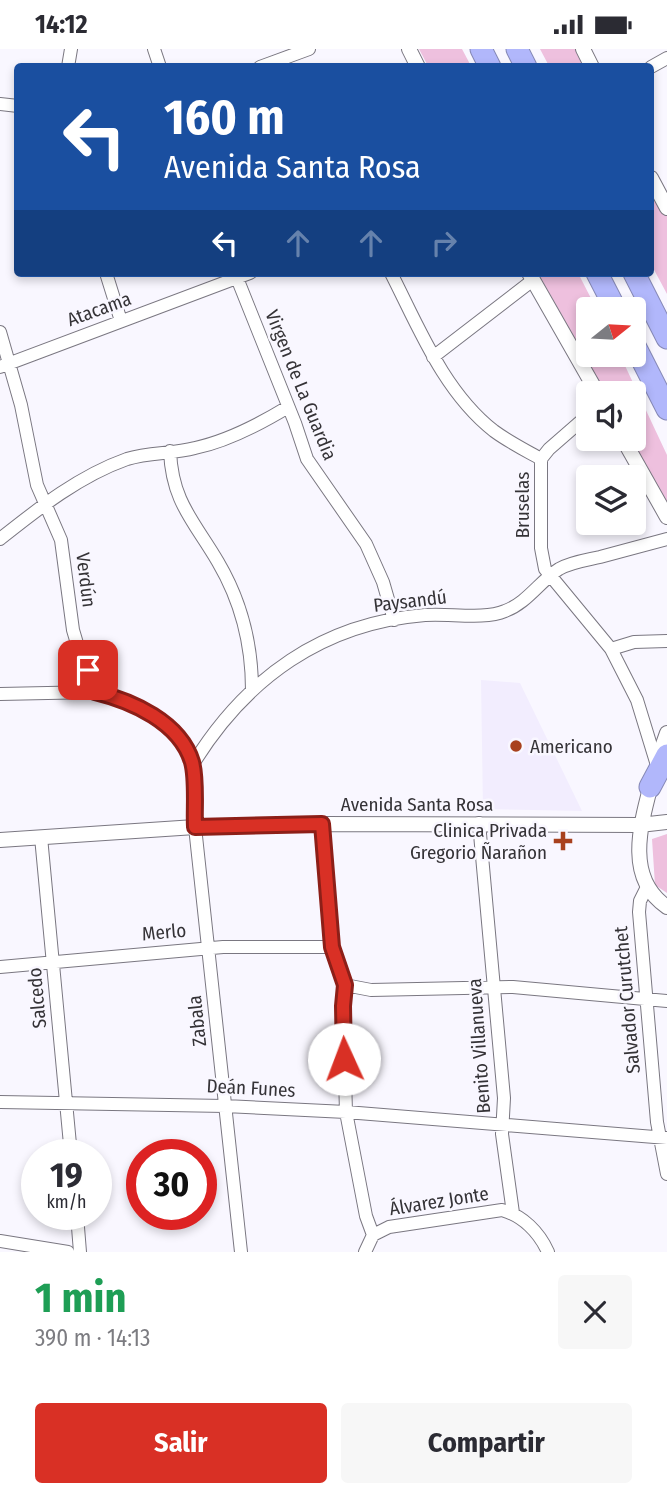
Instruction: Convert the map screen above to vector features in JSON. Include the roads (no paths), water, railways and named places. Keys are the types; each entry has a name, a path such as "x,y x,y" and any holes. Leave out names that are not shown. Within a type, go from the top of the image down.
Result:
{"highway":[{"path":"599,277 609,297"},
{"path":"636,277 667,338"},
{"path":"637,277 667,325"},
{"path":"646,367 667,409"},
{"path":"648,372 667,426"},
{"path":"650,787 662,759"}],"street":[{"path":"286,58 309,49"},
{"path":"654,184 667,208"},
{"path":"107,277 121,321"},
{"name":"Atacama","path":"4,365 233,277"},
{"name":"Virgen de La Guardia","path":"236,277 307,459 353,523 371,554 394,620"},
{"name":"Bruselas","path":"393,277 433,358 448,381 494,431 541,459 541,548 545,569 611,649 637,700 662,759"},
{"path":"433,358 530,277"},
{"path":"532,277 591,381"},
{"name":"Verdún","path":"0,332 4,365 21,405 37,485 61,540 74,630 95,692"},
{"path":"0,539 45,503 102,469 142,454 193,449 214,443 288,407"},
{"path":"541,459 576,425"},
{"path":"170,451 171,474 178,497 219,564 240,614 251,652 252,690"},
{"path":"630,451 667,517"},
{"name":"Paysandú","path":"193,764 207,741 252,690 279,668 323,640 345,631 424,615 493,614 505,611 519,603 560,569 667,539"},
{"path":"611,649 634,642 667,641"},
{"path":"0,694 95,692 119,698 138,707 168,727 181,741 193,764 195,827"},
{"path":"662,759 667,733"},
{"name":"Salvador Curutchet","path":"650,787 640,825 640,861 646,887 639,912 645,1000 667,1174"},
{"name":"Avenida Santa Rosa","path":"0,840 195,827 480,823 640,825 667,822"},
{"name":"Benito Villanueva","path":"480,823 505,1098 502,1134 513,1213"},
{"path":"322,824 332,947 345,985 343,1006 346,1112 366,1216 373,1235 365,1252"},
{"name":"Zabala","path":"195,827 242,1252"},
{"name":"Salcedo","path":"41,837 69,1139"},
{"path":"646,887 656,900 667,907"},
{"name":"Merlo","path":"0,967 208,948 332,947"},
{"path":"345,985 371,990 495,987 667,1001"},
{"name":"Deán Funes","path":"0,1102 225,1106 346,1112 663,1138"},
{"name":"Álvarez Jonte","path":"373,1235 399,1225 495,1210 513,1213"},
{"path":"513,1213 539,1236 548,1252"},
{"path":"78,1230 80,1252"},
{"path":"0,1241 68,1252"}],"place":[{"name":"Americano","path":"516,746"},
{"name":"Clinica Privada Gregorio Ñarañon","path":"563,841"}]}
